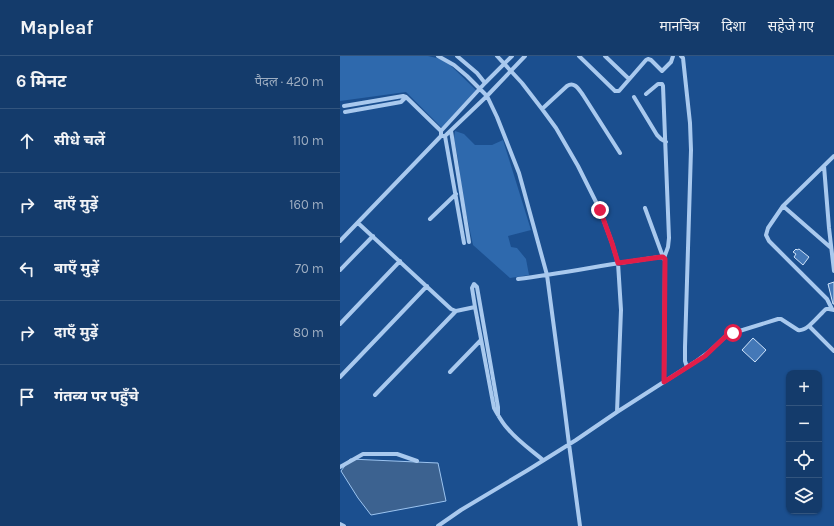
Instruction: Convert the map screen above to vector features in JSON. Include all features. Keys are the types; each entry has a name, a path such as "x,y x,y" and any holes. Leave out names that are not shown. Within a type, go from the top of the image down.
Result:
{"street":[{"path":"438,56 454,65 487,96 498,117 519,173 547,275 568,444 580,526"},
{"path":"457,56 477,73 485,83"},
{"path":"497,56 522,83 556,128 578,166 600,210 612,243 618,263 621,318 617,412"},
{"path":"441,131 512,56"},
{"path":"340,241 443,136 487,96 525,56"},
{"path":"579,56 615,91 619,91 648,59 664,70 671,62 673,56"},
{"path":"604,56 629,79"},
{"path":"681,56 683,58 691,150 685,347 685,361 687,367"},
{"path":"542,109 567,86 573,84 584,95 620,153"},
{"path":"646,94 658,84 662,84 666,142 669,238 668,247 663,257"},
{"path":"344,106 403,96 406,97 441,131 467,243 461,192 450,131"},
{"path":"345,112 401,102 406,97"},
{"path":"634,97 657,135 666,142"},
{"path":"833,310 827,299 767,238 766,235 768,228 784,206 834,156"},
{"path":"824,166 828,228 834,271"},
{"path":"430,219 455,194 461,192"},
{"path":"784,206 831,247"},
{"path":"645,208 665,261 664,382"},
{"path":"358,223 456,311"},
{"path":"828,228 834,228"},
{"path":"340,270 373,236"},
{"path":"518,279 663,257"},
{"path":"340,324 400,261"},
{"path":"498,415 498,407 479,295 477,287 474,284 472,288 475,307 494,408 498,415 507,428 518,440 543,460"},
{"path":"340,377 427,286"},
{"path":"375,395 456,311 475,307"},
{"path":"438,526 687,367 710,351 727,335 778,319 781,319 798,330 803,330 824,311 828,309 833,310"},
{"path":"809,326 834,351"},
{"path":"450,372 481,340"},
{"path":"340,467 363,454 397,454 417,461"},
{"path":"340,524 344,526"}],"shaded area":[{"path":"340,56 428,56 445,60 478,92 443,129 406,92 340,101"},
{"path":"455,131 464,134 475,145 492,145 503,140 531,230 508,236 511,247 517,248 526,259 529,275 510,278 473,245 463,198 454,138"},
{"path":"350,459 438,463 446,501 371,515 341,471"}],"building":[{"path":"796,249 799,249 809,257 803,265 794,257 796,254 793,252"},
{"path":"834,282 834,304 833,304 828,284"},
{"path":"753,338 766,350 755,362 742,350"}],"route":[{"path":"600,210 618,263 661,257 665,259 664,382 705,356 727,335 733,333"}]}
